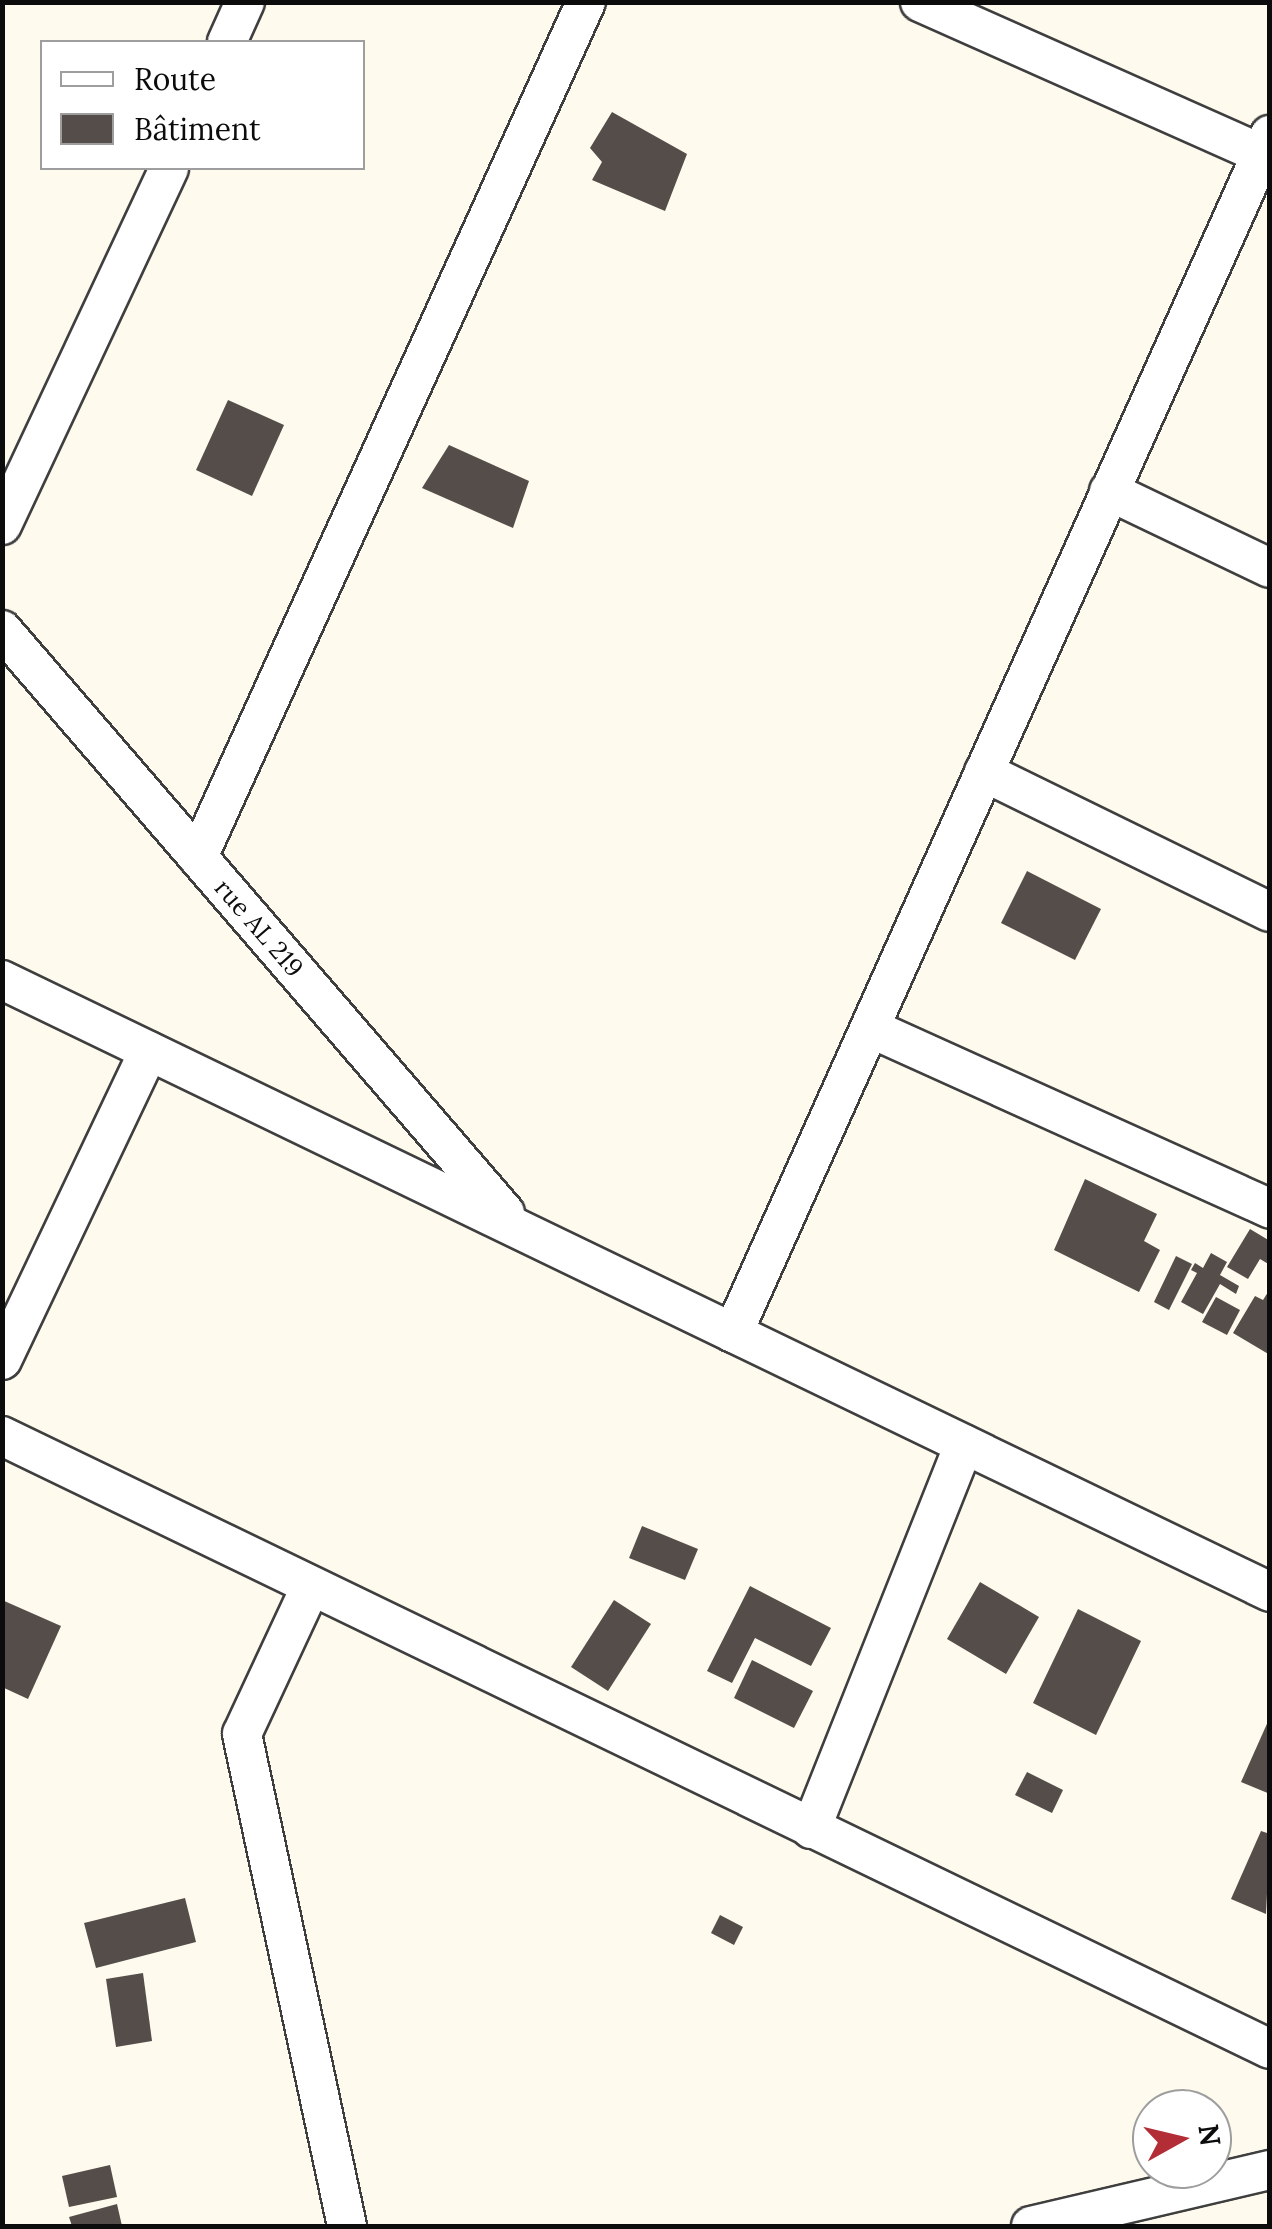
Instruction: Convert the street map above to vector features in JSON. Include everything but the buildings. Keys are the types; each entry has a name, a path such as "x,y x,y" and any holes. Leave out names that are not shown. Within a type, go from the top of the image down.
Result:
{"street":[{"path":"228,40 245,2"},
{"path":"198,856 586,2"},
{"path":"732,1332 1266,149 920,2"},
{"path":"2,526 168,170"},
{"path":"1109,491 1270,568"},
{"name":"rue AL 219","path":"2,630 516,1226"},
{"path":"984,772 1270,912"},
{"path":"2,980 1270,1592"},
{"path":"870,1028 1270,1210"},
{"path":"2,1360 149,1051"},
{"path":"2,1436 1270,2050"},
{"path":"811,1829 964,1444"},
{"path":"311,1586 242,1734 347,2226"},
{"path":"1031,2226 1270,2170"}]}
